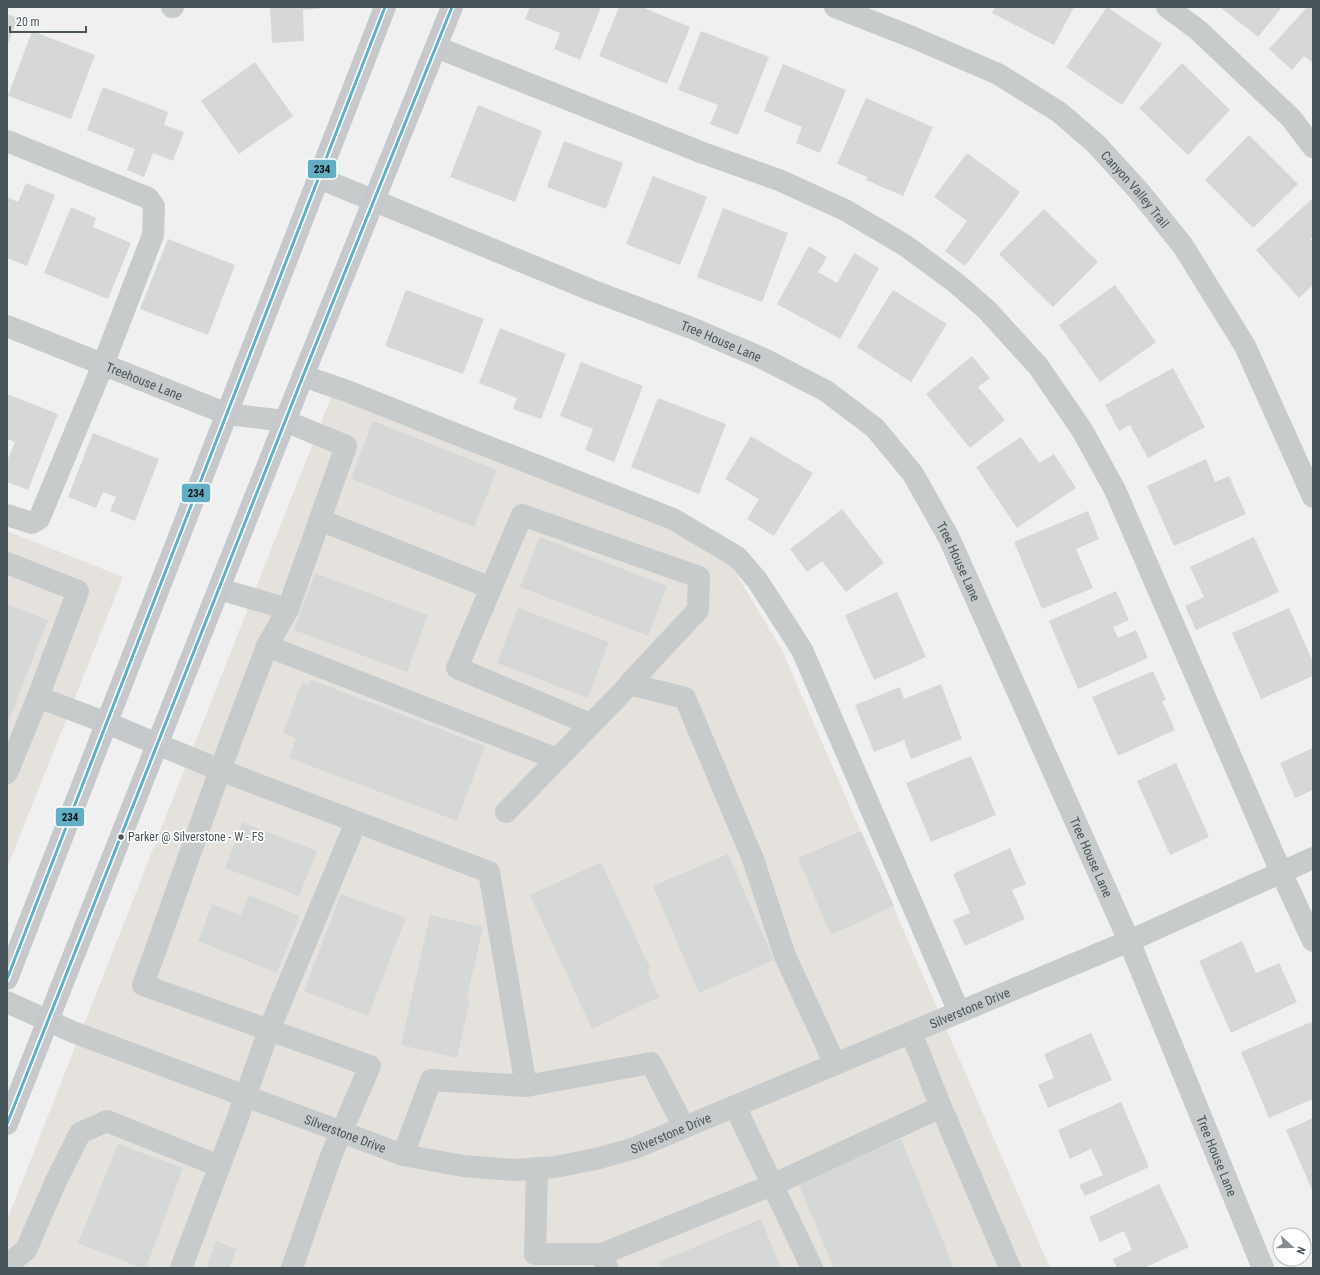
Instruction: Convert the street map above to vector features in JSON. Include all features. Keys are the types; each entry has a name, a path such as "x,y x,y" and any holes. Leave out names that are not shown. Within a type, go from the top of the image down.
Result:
{"main road":[{"path":"7,979 386,7"},
{"path":"7,1124 218,589 452,7"},
{"path":"107,722 157,744"}],"street":[{"name":"Canyon Valley Trail","path":"835,7 912,37 998,74 1059,112 1095,143 1138,190 1183,246 1245,346 1313,497"},
{"path":"1167,7 1198,30 1291,118 1313,147"},
{"path":"436,47 703,153 778,180 845,210 906,246 956,283 987,310 1038,366 1082,430 1115,490 1281,872 1313,941"},
{"path":"7,141 148,198 154,206 153,235 103,365 39,519 32,523 7,515"},
{"name":"Tree House Lane","path":"319,178 591,290 694,329 764,359 826,391 875,428 913,474 949,538 1129,941 1263,1268"},
{"name":"Treehouse Lane","path":"7,326 227,414 285,421 346,446 320,520"},
{"path":"303,376 347,391 443,430 673,519 737,557 757,580 802,650 959,1012"},
{"path":"506,812 634,680 698,610 699,577 522,515 457,668 590,724"},
{"path":"292,1268 331,1156 370,1066 142,985 267,646 288,609 320,520 491,588"},
{"path":"7,563 78,591 38,698 7,773"},
{"path":"218,589 288,609"},
{"path":"267,646 558,759"},
{"path":"634,680 629,684 685,698 753,859 786,956 835,1064"},
{"path":"38,698 107,722"},
{"path":"157,744 220,770 489,872 526,1086"},
{"path":"181,1268 246,1096 269,1030 356,822"},
{"name":"Silverstone Drive","path":"7,1002 73,1032 403,1155 463,1166 514,1170 555,1167 596,1159 635,1148 1129,941 1313,858"},
{"path":"911,1032 941,1107 1010,1268"},
{"path":"403,1155 431,1080 526,1086 651,1063 684,1127"},
{"path":"735,1106 812,1268"},
{"path":"537,1168 534,1261 604,1261 941,1107"},
{"path":"10,1266 26,1250 56,1181 80,1133 108,1121 219,1166"}],"shaded area":[{"path":"335,387 723,552 782,650 1050,1268 7,1268 7,1220"},
{"path":"7,531 123,577 7,868"}],"building":[{"path":"270,7 325,8 303,10 304,41 272,43"},
{"path":"530,7 601,7 580,60 554,49 560,33 525,19"},
{"path":"619,7 642,7 690,27 667,84 599,56"},
{"path":"995,7 1074,7 1054,45 992,13"},
{"path":"1107,7 1162,44 1122,105 1066,67"},
{"path":"1220,7 1282,7 1258,37"},
{"path":"1307,7 1313,7 1313,63 1304,56 1292,70 1269,49"},
{"path":"7,14 18,18 7,46"},
{"path":"32,31 95,55 71,119 8,96"},
{"path":"701,31 769,57 738,135 710,124 718,105 678,90"},
{"path":"255,62 293,116 239,154 201,101"},
{"path":"1182,63 1230,110 1188,155 1139,108"},
{"path":"783,64 846,90 820,153 796,143 802,127 764,111"},
{"path":"103,87 168,112 164,125 184,132 173,161 153,153 144,177 127,170 135,149 87,130"},
{"path":"866,98 933,127 903,196 866,180 867,177 837,164"},
{"path":"478,105 542,131 515,202 450,177"},
{"path":"1249,135 1298,184 1253,228 1205,180"},
{"path":"564,141 623,163 606,209 547,187"},
{"path":"967,153 1020,192 965,266 945,251 967,221 934,197"},
{"path":"653,176 707,197 680,265 626,244"},
{"path":"26,183 55,195 27,266 7,258 7,197 18,202"},
{"path":"1313,198 1313,237 1310,239 1313,243 1313,285 1299,298 1256,250"},
{"path":"71,207 96,218 93,227 131,243 108,299 44,273"},
{"path":"723,208 788,233 762,302 697,277"},
{"path":"1044,209 1098,262 1053,307 999,254"},
{"path":"168,239 235,265 208,335 140,309"},
{"path":"809,246 827,257 818,272 837,283 854,253 879,268 840,339 777,304"},
{"path":"1115,285 1156,342 1100,382 1059,325"},
{"path":"406,290 484,319 463,374 385,346"},
{"path":"893,290 947,324 911,382 857,347"},
{"path":"500,328 566,354 541,419 513,409 517,398 479,383"},
{"path":"972,356 990,378 978,387 1005,420 970,448 926,394"},
{"path":"581,362 643,386 614,462 585,450 593,429 560,416"},
{"path":"1173,368 1205,427 1148,458 1130,425 1119,431 1105,405"},
{"path":"7,394 58,414 28,490 7,482 7,461 15,442 7,439"},
{"path":"658,398 726,424 699,494 631,467"},
{"path":"373,421 497,470 474,527 351,479"},
{"path":"93,433 159,459 135,521 110,511 116,497 103,492 96,508 68,497"},
{"path":"751,436 813,473 774,536 747,519 759,499 725,479"},
{"path":"1021,437 1039,463 1054,454 1076,488 1017,528 976,467"},
{"path":"1206,459 1215,482 1229,476 1246,514 1174,546 1147,486"},
{"path":"842,509 884,563 846,592 822,561 807,572 790,549"},
{"path":"1088,511 1099,539 1076,549 1093,588 1042,609 1014,542"},
{"path":"540,537 667,586 648,636 520,587"},
{"path":"1254,537 1279,592 1196,630 1185,606 1204,597 1190,567"},
{"path":"315,573 428,615 407,672 294,630"},
{"path":"1116,591 1129,620 1113,627 1118,638 1136,630 1148,658 1078,689 1049,621"},
{"path":"897,592 926,657 874,680 845,615"},
{"path":"7,604 48,620 7,725"},
{"path":"518,608 609,642 588,698 497,663"},
{"path":"1289,608 1313,662 1313,676 1261,699 1232,633"},
{"path":"1153,671 1166,700 1162,701 1175,730 1118,756 1092,697"},
{"path":"311,680 485,746 457,821 289,758 296,738 283,733 302,682 309,685"},
{"path":"941,684 962,739 911,759 904,740 874,752 855,705 900,687 904,699"},
{"path":"1313,748 1313,790 1295,798 1280,763"},
{"path":"971,756 996,815 931,842 906,783"},
{"path":"1176,763 1209,837 1170,855 1137,781"},
{"path":"242,822 317,851 299,896 225,868"},
{"path":"861,831 894,906 831,935 798,858"},
{"path":"1010,848 1026,884 1012,890 1025,919 965,946 953,920 970,913 953,874"},
{"path":"728,854 774,960 699,993 653,886"},
{"path":"601,862 650,968 647,970 659,997 592,1029 530,895"},
{"path":"341,894 406,918 368,1016 304,991"},
{"path":"249,895 300,916 277,973 198,941 212,904 241,915"},
{"path":"430,915 483,927 467,998 470,999 457,1058 401,1045"},
{"path":"1242,941 1256,973 1279,963 1297,1002 1231,1033 1199,961"},
{"path":"1311,1022 1313,1028 1313,1099 1269,1118 1241,1052"},
{"path":"1091,1033 1112,1080 1048,1108 1038,1085 1054,1078 1044,1054"},
{"path":"1121,1102 1149,1167 1085,1196 1079,1185 1103,1175 1091,1149 1070,1159 1058,1130"},
{"path":"1313,1118 1313,1192 1286,1130"},
{"path":"901,1139 954,1268 834,1268 798,1183"},
{"path":"118,1144 183,1168 146,1268 142,1268 78,1243"},
{"path":"1159,1184 1189,1247 1144,1268 1117,1268 1113,1259 1132,1250 1124,1231 1100,1242 1089,1217"},
{"path":"761,1219 781,1268 661,1268 659,1262"},
{"path":"216,1241 237,1249 229,1268 206,1268"}],"transit line":[{"name":"234","path":"7,979 385,7"},
{"name":"234","path":"7,1124 303,376 452,7"}],"place":[{"name":"Parker @ Silverstone - W - FS","path":"121,837"}]}
